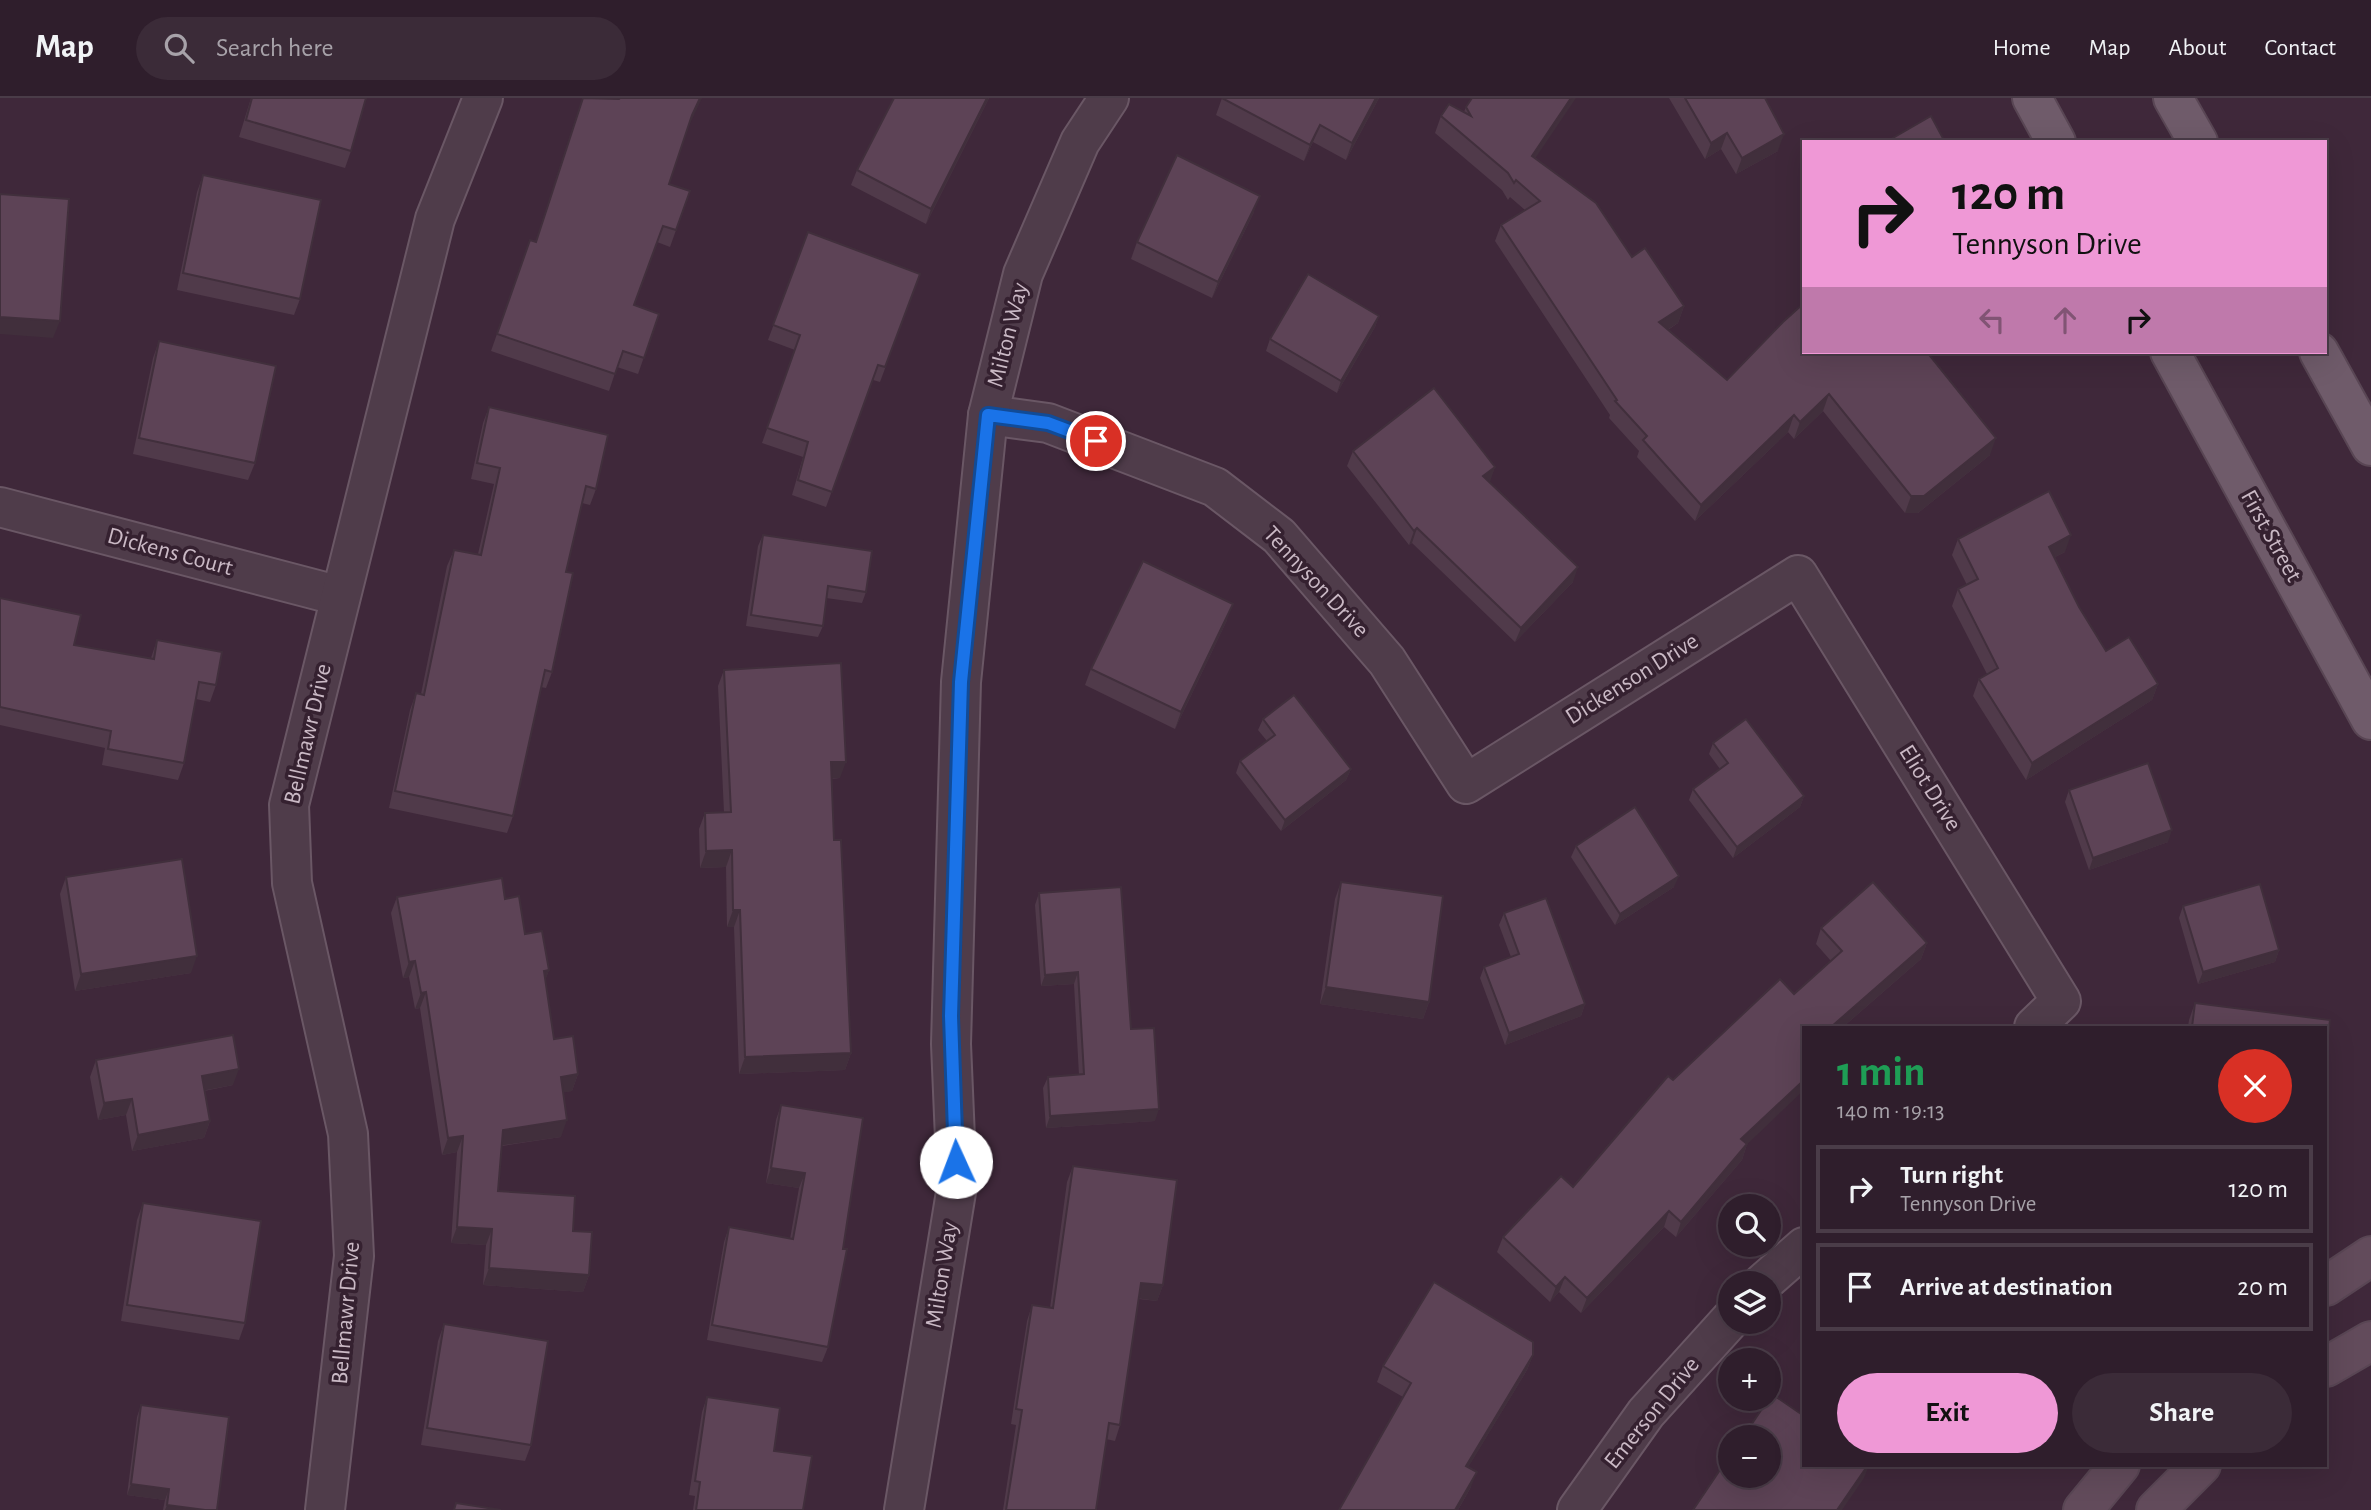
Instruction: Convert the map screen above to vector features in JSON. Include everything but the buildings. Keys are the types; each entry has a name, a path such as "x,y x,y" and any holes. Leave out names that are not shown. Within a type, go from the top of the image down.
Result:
{"main road":[{"path":"2032,98 2055,140"},
{"path":"2173,98 2197,140"},
{"name":"First Street","path":"2171,354 2371,720"},
{"path":"2320,354 2371,446"},
{"path":"2327,1285 2371,1256"},
{"path":"2327,1366 2371,1341"},
{"path":"2082,1510 2118,1467"},
{"path":"2155,1510 2184,1478 2198,1467"}],"street":[{"name":"Bellmawr Drive","path":"325,1510 354,1256 348,1134 292,883 289,805 435,219 484,98"},
{"name":"Milton Way","path":"904,1510 957,1186 951,1016 961,682 988,415 1023,274 1080,142 1109,98"},
{"name":"Tennyson Drive","path":"988,415 1048,423 1215,487 1279,536 1387,661 1466,784"},
{"name":"Dickens Court","path":"0,507 340,596"},
{"name":"Dickenson Drive","path":"1466,784 1798,575"},
{"name":"Eliot Drive","path":"1798,575 2061,1001 2035,1026"},
{"path":"1777,1271 1802,1249"},
{"name":"Emerson Drive","path":"1577,1510 1646,1413 1718,1333"}],"route":[{"path":"956,1162 951,1044 952,905 961,682 988,415 1048,423 1096,441"}]}
